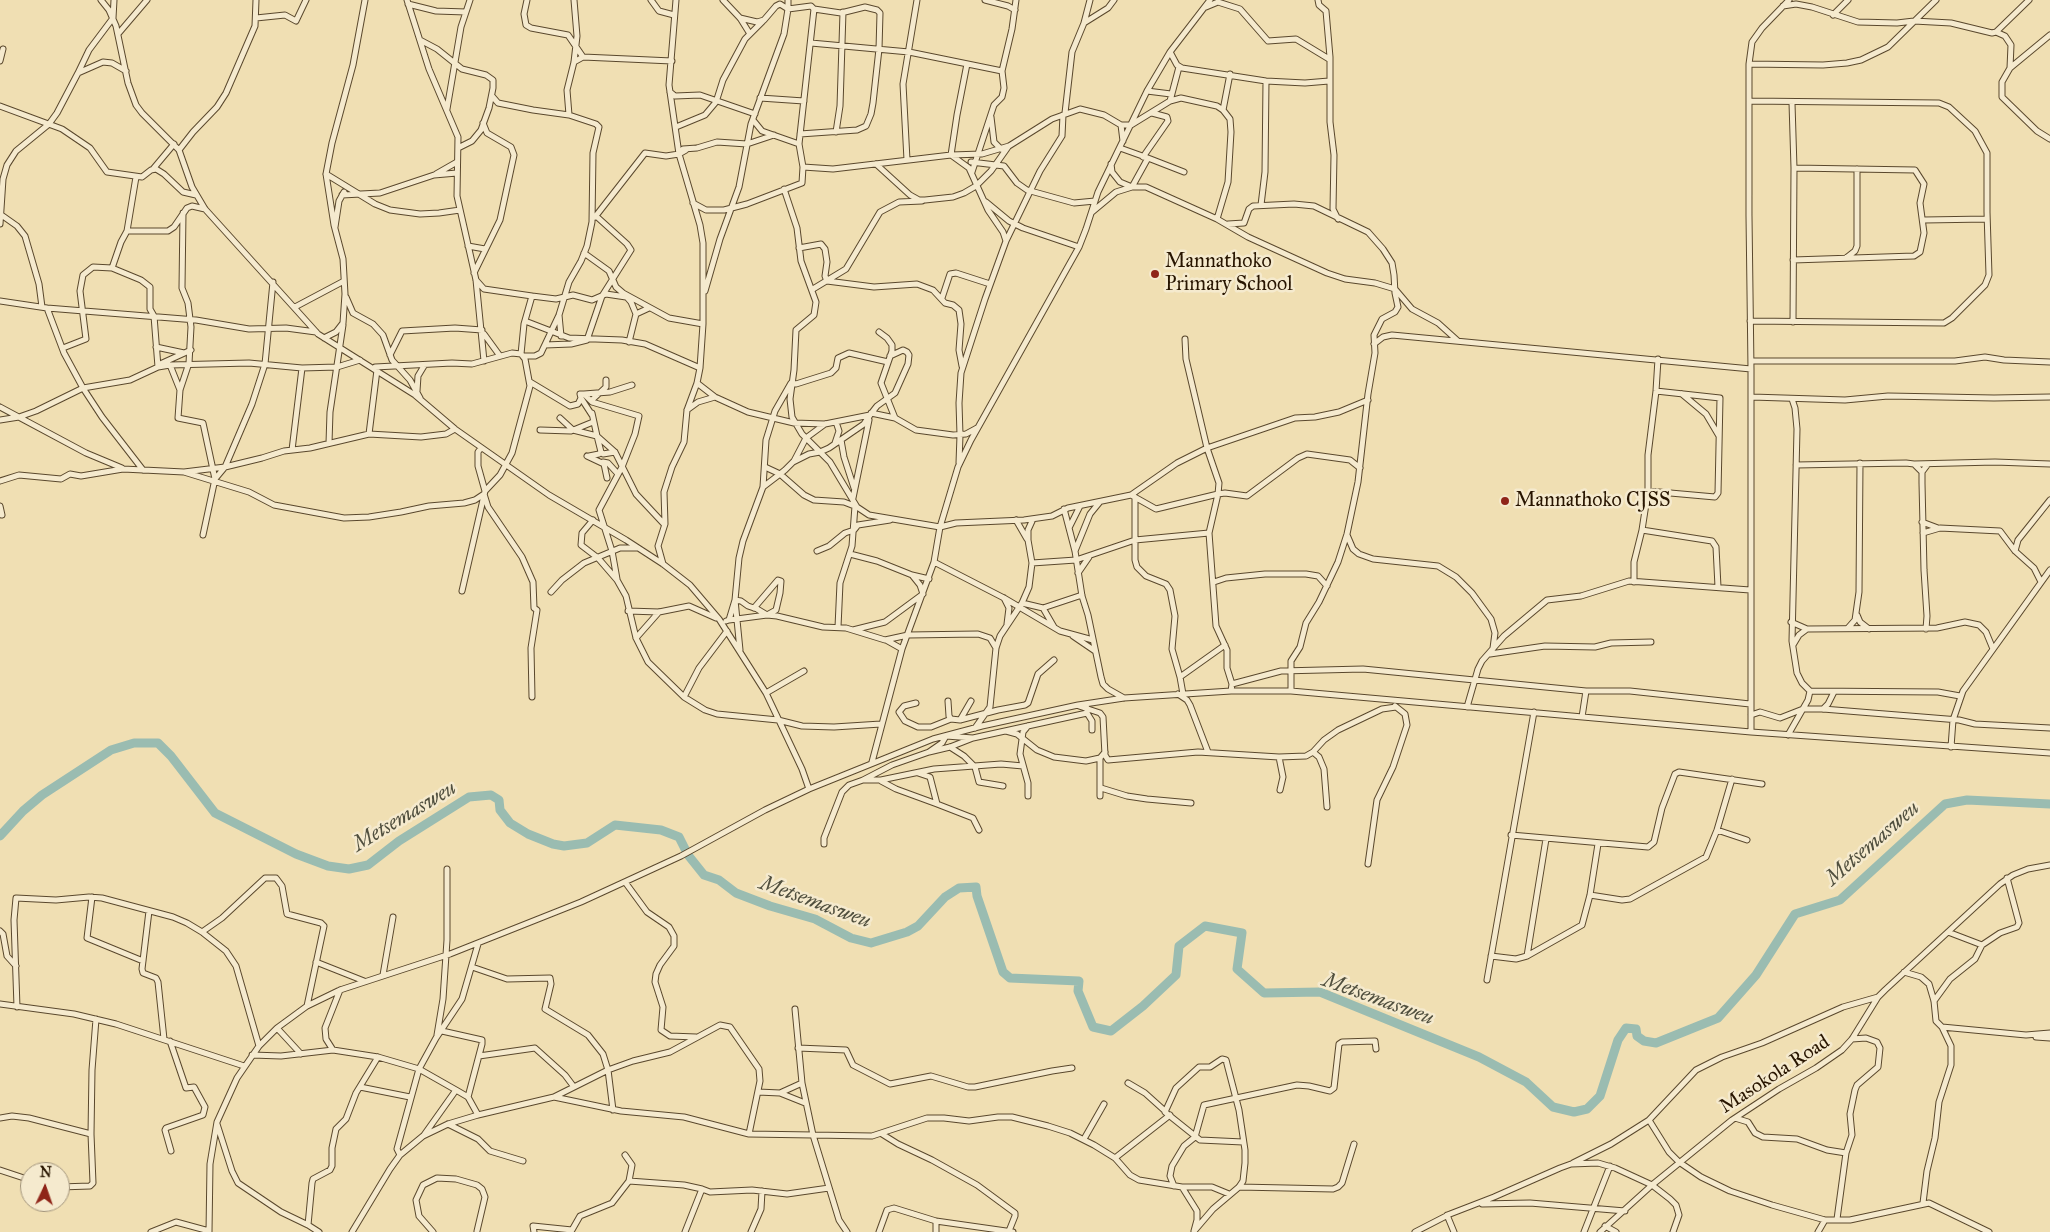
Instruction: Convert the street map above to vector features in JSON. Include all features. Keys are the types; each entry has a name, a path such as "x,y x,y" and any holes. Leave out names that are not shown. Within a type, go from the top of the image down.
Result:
{"street":[{"path":"101,0 113,18 131,94 142,113 179,150 196,195 205,209 324,338 421,400 455,429 549,495 605,526 663,564 690,585 720,620 766,693 802,769 809,789"},
{"path":"0,224 3,179 6,165 16,151 49,124 65,100 89,50 113,18 114,0"},
{"path":"118,34 147,0"},
{"path":"179,150 222,100 255,26 256,0"},
{"path":"256,18 285,15 296,21 306,0"},
{"path":"329,443 330,412 340,349 345,294 344,259 335,230 326,174 367,0"},
{"path":"527,0 524,14 526,24 531,28 568,35 583,57"},
{"path":"569,115 566,90 574,62 578,36 574,0"},
{"path":"651,0 659,11 674,15"},
{"path":"663,564 658,546 665,524 664,492 672,467 684,442 687,410 700,368 703,324 703,243 700,225 679,154 670,92 676,0"},
{"path":"722,0 740,18 750,34"},
{"path":"703,298 747,155 747,144 754,117 784,34 788,0"},
{"path":"908,160 903,88 917,0"},
{"path":"985,0 1008,6 1014,10"},
{"path":"972,173 994,105 1002,97 1004,88 1002,71 1012,29 1016,0"},
{"path":"958,467 959,403 962,370 1006,241 1016,224 1040,171 1062,136 1072,52 1084,23 1090,0"},
{"path":"1084,23 1108,8 1114,0"},
{"path":"872,762 902,649 934,562 940,527 958,467 977,428 1079,247 1095,201 1111,164 1147,91 1170,52 1210,0"},
{"path":"1311,0 1318,1 1326,11 1330,60 1330,122 1334,155 1333,211 1338,220"},
{"path":"1751,732 1752,369 1750,321 1749,64 1752,42 1788,0"},
{"path":"1833,15 1848,0"},
{"path":"1749,64 1823,65 1861,60 1888,47 1936,0"},
{"path":"1996,32 2029,0"},
{"path":"407,2 436,11 466,12"},
{"path":"407,2 419,40 457,134 457,173 460,210 476,280 484,361"},
{"path":"446,110 461,27 468,2"},
{"path":"1205,8 1218,2 1240,9 1268,41 1296,39 1330,60"},
{"path":"676,127 702,118 716,102 729,69 744,39 776,6 782,4 788,9 811,6 814,9 843,12 865,8 878,11 879,49 870,120 863,129 800,134"},
{"path":"1782,6 1803,5 1858,22 1897,23 1914,21 1956,24 1988,32 1996,32 2010,42 2010,68"},
{"path":"692,203 706,210 724,210 747,204 802,183 803,167 799,144 814,9"},
{"path":"836,132 840,106 843,12"},
{"path":"740,18 757,22 764,20"},
{"path":"2050,35 2010,68 2002,82 2002,97 2037,132 2050,139"},
{"path":"419,40 437,49 462,69 489,76 494,84 489,108 478,134 472,141 458,148"},
{"path":"811,43 909,52 1002,71"},
{"path":"0,61 3,49"},
{"path":"1170,52 1179,67 1170,101"},
{"path":"574,62 583,57 672,61"},
{"path":"78,73 103,62 112,63 126,71"},
{"path":"951,155 967,64"},
{"path":"1179,67 1266,80 1305,83 1329,82"},
{"path":"453,73 462,69"},
{"path":"1222,110 1230,74"},
{"path":"1261,205 1265,172 1266,80"},
{"path":"1147,91 1172,94"},
{"path":"670,92 675,96 700,95 754,117 759,129 799,144"},
{"path":"375,369 452,363 472,364 512,353 539,355 546,345 559,315 568,282 584,253 592,222 593,153 598,125 569,115 498,103 492,96"},
{"path":"760,98 804,101"},
{"path":"803,167 833,169 951,155 977,154 1009,146 1052,119 1064,114 1084,109 1104,115 1121,125 1131,125 1170,101 1181,98 1201,102 1222,110 1230,117 1228,182 1217,219"},
{"path":"1749,102 1939,103 1949,107 1975,131 1986,148 1988,160 1987,220 1990,275 1988,280 1944,323 1750,321"},
{"path":"489,108 498,103"},
{"path":"1792,103 1794,322"},
{"path":"0,106 62,129 90,148 107,172 144,177 174,144"},
{"path":"1132,187 1146,158 1168,121 1167,118 1152,113"},
{"path":"991,114 994,142 1001,149"},
{"path":"483,123 487,133"},
{"path":"1121,125 1121,146"},
{"path":"474,273 485,249 496,232 514,155 511,146 487,133 478,134"},
{"path":"592,222 644,153 666,156 679,154 686,150 717,142 747,144 775,135"},
{"path":"876,164 910,195 919,200 953,197 976,186 1009,146"},
{"path":"1121,146 1146,158 1184,172"},
{"path":"678,147 686,150"},
{"path":"951,155 966,164 972,173 976,186 990,213 1003,232 1006,241"},
{"path":"959,159 974,163 1004,166 1017,183 1030,191 1074,203 1095,201"},
{"path":"342,195 380,193 434,175 457,162"},
{"path":"1111,164 1116,178 1132,187"},
{"path":"1793,260 1917,255 1922,245 1924,220 1920,203 1924,184 1918,172 1910,169 1794,168"},
{"path":"153,169 164,174 182,192 196,195"},
{"path":"1846,258 1856,250 1858,234 1857,169"},
{"path":"434,175 457,173"},
{"path":"326,174 346,188 381,207 401,212 440,213 460,210"},
{"path":"112,268 127,231 136,177"},
{"path":"1092,213 1116,192 1132,187 1146,187 1228,224 1248,237 1327,273 1345,279 1375,283 1394,289 1412,309 1438,323 1458,341"},
{"path":"335,230 339,201 346,188"},
{"path":"784,189 797,228 804,269 813,289 816,302 815,312 811,318 796,330 790,409 794,423 830,462 853,498 856,507 850,554 840,583 838,627"},
{"path":"813,289 846,269 880,212 899,202 915,203 925,200"},
{"path":"984,200 1000,215 1016,224 1079,247"},
{"path":"1228,224 1244,223 1249,208 1261,205 1314,206 1338,220 1368,232 1380,244 1392,263 1397,310 1380,322 1374,335 1375,353 1360,468 1347,534 1320,602 1305,627 1300,647 1291,661 1291,691"},
{"path":"127,231 168,231 172,229 189,206 205,209"},
{"path":"0,214 17,226 25,236 45,307 83,388 102,417 143,470"},
{"path":"183,214 182,288 188,303 191,327 189,363 180,390 178,418 203,423 214,480 203,535"},
{"path":"546,345 580,343 587,340 602,296 631,249 596,216"},
{"path":"1924,220 1987,220"},
{"path":"799,248 820,244 825,249 827,281"},
{"path":"468,246 485,249"},
{"path":"584,253 608,270 616,287 625,295 676,320 703,324"},
{"path":"63,348 86,339 80,291 83,275 93,267 112,268 148,284 150,308 154,316 158,366"},
{"path":"942,298 950,274 956,273 990,284"},
{"path":"476,280 484,289 547,299 574,295 592,300 610,294 625,295"},
{"path":"295,307 344,281"},
{"path":"827,281 874,287 917,284 934,290 945,302 959,310 961,324 959,350 962,370"},
{"path":"214,480 225,467 252,404 264,364 273,282"},
{"path":"345,294 351,311 373,324 383,335 390,355 421,400"},
{"path":"625,295 636,314 629,342"},
{"path":"184,472 249,492 274,505 344,518 401,512 428,506 464,503 475,500 507,465 512,453 529,391 530,382 522,355 525,321 532,296"},
{"path":"0,301 45,307 201,321 249,329 269,330 286,328 317,332"},
{"path":"636,314 649,308"},
{"path":"559,315 561,336"},
{"path":"191,327 201,321"},
{"path":"525,321 561,336 587,340 629,342 652,347 700,368"},
{"path":"324,338 336,332 343,323"},
{"path":"390,355 402,331 455,328 482,332 500,356"},
{"path":"879,332 887,338 892,346 881,383 895,418"},
{"path":"1374,344 1383,337 1392,335 1752,369"},
{"path":"1185,339 1186,359 1207,448 1219,483 1209,533 1216,626 1227,653 1227,668 1232,684 1231,691"},
{"path":"156,347 184,353"},
{"path":"0,420 18,417 47,406 83,388 130,380 190,350"},
{"path":"763,487 793,462 835,444 864,424 886,399 898,390 909,359 907,352 903,350 889,359 849,353 838,358 836,368 831,373 796,384 791,383"},
{"path":"1751,361 1955,361 1986,357 2004,360 2050,362"},
{"path":"1634,582 1634,562 1642,530 1648,491 1648,455 1658,359"},
{"path":"158,366 189,363 264,364 302,368 337,367 360,360"},
{"path":"170,365 180,390"},
{"path":"418,376 424,366"},
{"path":"416,367 418,376 417,392"},
{"path":"292,450 302,368"},
{"path":"369,434 375,369"},
{"path":"601,452 593,422 592,402 606,386 606,380"},
{"path":"530,382 570,406 578,404 582,396"},
{"path":"697,382 715,397 748,412 794,423 825,424 871,414 895,418 916,430 960,435 977,428"},
{"path":"728,620 734,600 741,550 763,487 766,440 772,417 791,383"},
{"path":"582,396 610,392 632,385"},
{"path":"1648,491 1715,497 1718,493 1720,398 1656,391"},
{"path":"1682,394 1706,414 1720,439"},
{"path":"582,396 592,402 639,416 635,434 622,467 600,507 599,514 605,526 612,551 617,580"},
{"path":"582,396 592,415"},
{"path":"1752,397 1792,400 1845,400 1888,396 2050,397"},
{"path":"687,410 698,402 715,397"},
{"path":"765,467 780,474 804,495 814,500 844,502 869,515 894,520 940,527 956,523 1033,519 1052,516 1064,509 1133,497 1177,462 1207,448 1295,418 1315,417 1339,412 1368,400"},
{"path":"1792,400 1796,419 1796,465 1791,622 1797,673 1802,683 1810,691 1938,692 1960,696"},
{"path":"0,407 86,454 122,468 184,472 225,467 292,450 310,448 369,434 421,437 446,434 455,429"},
{"path":"853,498 871,414"},
{"path":"560,418 573,430"},
{"path":"573,430 593,422"},
{"path":"835,444 838,431 836,422"},
{"path":"793,462 806,438 825,424"},
{"path":"540,430 573,430 597,436 615,452 636,494 665,524"},
{"path":"841,440 854,491"},
{"path":"481,448 478,452 478,466 484,492 494,517 522,557 533,582 534,608 537,610 531,648 532,697"},
{"path":"615,452 603,454 601,452 587,456 608,463 618,474"},
{"path":"1133,497 1156,510 1218,494 1250,495 1298,458 1308,454 1350,460 1360,468"},
{"path":"603,462 607,478"},
{"path":"1796,465 1860,462 2050,464"},
{"path":"1848,628 1855,622 1857,614 1861,545 1860,462"},
{"path":"1914,464 1922,472"},
{"path":"1926,628 1927,616 1922,533 1922,472 1928,464"},
{"path":"0,481 19,475 61,478 70,474 82,476 122,468"},
{"path":"462,591 484,492"},
{"path":"1133,497 1137,567 1146,576 1166,584 1170,590 1175,616 1172,649 1180,677 1180,694 1190,705 1208,752"},
{"path":"2015,551 2018,540 2050,500"},
{"path":"1075,551 1090,514 1099,502"},
{"path":"0,506 2,514"},
{"path":"1069,528 1080,506"},
{"path":"1064,509 1075,551 1082,595 1103,684 1124,698"},
{"path":"975,728 988,712 991,703 996,648 1006,627 1021,605 1028,587 1032,563 1028,530 1033,519"},
{"path":"593,520 582,534 581,545 598,558 617,580 626,596 628,612 636,638 652,667 684,697 705,710 717,714 778,720 814,727 881,724"},
{"path":"817,550 829,546 845,533 854,530 858,524 894,520"},
{"path":"1016,520 1028,540"},
{"path":"1922,522 1938,528 1996,530 2003,534 2015,551 2034,568 2041,582"},
{"path":"1922,533 1938,528"},
{"path":"1642,530 1712,541 1716,547 1718,587"},
{"path":"1032,563 1076,560 1135,540 1209,533"},
{"path":"1347,534 1353,549 1359,554 1373,559 1438,566 1456,577 1491,619 1494,632 1492,652"},
{"path":"551,592 562,580 584,563 620,548 638,548"},
{"path":"850,554 878,561 912,575 928,579"},
{"path":"1078,574 1089,557"},
{"path":"934,562 1021,605 1095,651"},
{"path":"1951,748 1954,720 1960,696 2050,570"},
{"path":"1214,582 1226,578 1265,574 1306,574 1318,576 1327,586"},
{"path":"912,575 920,585 923,594"},
{"path":"628,612 659,612 689,606 720,620 737,620 767,615 776,610 781,581 778,580 754,608"},
{"path":"1467,707 1482,661 1492,652 1504,636 1544,601 1581,596 1628,581 1750,590"},
{"path":"853,630 885,622 923,594"},
{"path":"1021,605 1043,608 1082,595"},
{"path":"1004,598 1009,608 1006,627"},
{"path":"734,600 767,615 823,627 853,630 885,640 902,649"},
{"path":"734,600 740,652"},
{"path":"1043,608 1054,627"},
{"path":"636,638 659,612"},
{"path":"1857,614 1860,622 1870,630"},
{"path":"1791,622 1807,630"},
{"path":"1793,645 1799,635 1807,630 1926,628 1971,622 1979,625 1986,632 1993,649"},
{"path":"684,697 699,668 727,631"},
{"path":"885,640 908,635 978,634 990,638 996,648"},
{"path":"1071,635 1092,640"},
{"path":"1492,652 1545,646 1595,647 1611,642 1651,642"},
{"path":"1180,677 1225,645"},
{"path":"916,703 904,706 899,712 904,721 918,727 931,727 951,719 960,720 988,712 1025,706 1038,674 1054,660"},
{"path":"1232,684 1291,670 1363,669 1586,691 1630,691 1750,704"},
{"path":"766,693 804,671"},
{"path":"151,1232 176,1222 209,1231 210,1164 217,1122 244,1066 252,1055 277,1028 307,1006 364,981 446,956 478,944 625,882 681,856 765,810 809,789 872,762 975,728 1078,705 1124,698 1231,691 1291,691 1751,732 1951,748 2050,753"},
{"path":"1582,717 1586,691"},
{"path":"1788,735 1808,700 1810,691"},
{"path":"1822,709 1828,704 1834,692"},
{"path":"1368,864 1377,800 1393,767 1407,725 1405,714 1387,700"},
{"path":"948,701 951,719"},
{"path":"960,720 971,701"},
{"path":"1078,705 1087,711 1092,721 1092,730"},
{"path":"824,844 824,838 842,792 849,785 892,765 1003,730 1087,711 1100,713 1103,716 1105,752 1108,760 1187,752 1279,757 1306,756 1338,730 1382,710 1396,707"},
{"path":"1751,715 1760,712 1784,718 1803,709 1822,709 1954,720 1975,724 2050,728"},
{"path":"1487,980 1534,712"},
{"path":"1028,725 1022,739 1020,754 1028,783 1028,796"},
{"path":"1003,730 1016,734 1036,750 1054,757 1081,761 1100,758"},
{"path":"946,736 973,738"},
{"path":"929,752 942,743 946,736"},
{"path":"950,747 964,756 975,767 979,782 1003,786"},
{"path":"1100,796 1100,758 1105,752"},
{"path":"1313,752 1319,757 1324,769 1327,806"},
{"path":"1279,757 1283,777 1280,790"},
{"path":"863,780 881,780 934,769 1001,764 1023,766"},
{"path":"1512,836 1648,847 1651,846 1675,774 1679,772 1762,784"},
{"path":"918,773 930,777 937,804"},
{"path":"1590,895 1622,900 1630,899 1701,861 1709,854 1732,779"},
{"path":"881,780 896,789 973,818 979,830"},
{"path":"1101,788 1137,797 1167,802 1191,803"},
{"path":"1717,830 1747,840"},
{"path":"1527,956 1546,839"},
{"path":"1491,956 1516,959 1527,956 1580,927 1583,923 1590,895 1598,844"},
{"name":"Masokola Road","path":"1600,1232 1679,1162 1735,1118 1842,1050 1852,1039 1878,998 2007,878 2028,869 2050,865"},
{"path":"436,1038 446,956 448,922 447,869"},
{"path":"202,932 222,918 265,878 276,878 282,886 287,914 323,924 307,1006"},
{"path":"1934,1001 1950,979 1975,959 1982,945 2018,925 2007,878"},
{"path":"625,882 647,912 669,927 674,936 674,946 660,965 656,974 655,982 663,1007 662,1030 670,1036 696,1038"},
{"path":"92,897 87,938 143,961"},
{"path":"17,1008 14,920 16,898 56,900 92,897 119,902 173,917 202,932 226,951 236,966 259,1046"},
{"path":"150,911 143,961 144,973 156,978 158,982 164,1039"},
{"path":"383,975 394,917"},
{"path":"0,931 7,956 16,967"},
{"path":"1948,932 1982,945"},
{"path":"400,1155 397,1149 419,1069 436,1038 462,999 478,944"},
{"path":"316,962 364,981"},
{"path":"472,966 507,979 550,978 551,984 545,1008 588,1035 603,1054 608,1070 613,1110"},
{"path":"1904,972 1921,977 1930,986 1936,1021 1942,1027 1951,1046 1951,1065 1939,1102 1935,1138 1926,1171 1923,1203"},
{"path":"333,1050 326,1039 325,1028 340,990"},
{"path":"1415,1232 1426,1229 1447,1215 1571,1164 1612,1144 1649,1120 1696,1070 1722,1057 1762,1043 1843,1007 1878,998"},
{"path":"0,1004 17,1008 74,1014 96,1019 164,1039 244,1066"},
{"path":"795,1009 802,1083 813,1135 839,1220 847,1232"},
{"path":"70,1187 90,1186 93,1183 91,1134 92,1070 96,1019"},
{"path":"352,1232 367,1205 400,1155 423,1136 448,1124 478,1115 554,1098 608,1070 633,1061 670,1052 720,1025 730,1026 734,1030 760,1069 758,1092 749,1134"},
{"path":"1942,1027 2050,1038"},
{"path":"277,1028 301,1054"},
{"path":"442,1031 479,1038 482,1044 468,1097"},
{"path":"2028,1035 2050,1033"},
{"path":"1837,1219 1846,1153 1852,1132 1850,1114 1855,1090 1857,1085 1877,1069 1880,1048 1877,1042 1869,1039 1852,1039"},
{"path":"170,1041 186,1088 194,1087 205,1107 203,1115 166,1128 171,1151"},
{"path":"1174,1186 1170,1176 1172,1166 1181,1151 1194,1137 1204,1105 1297,1085 1333,1090 1337,1074 1339,1044 1342,1042 1375,1041 1376,1049"},
{"path":"479,1056 535,1048 565,1075 574,1087"},
{"path":"798,1048 846,1050 853,1065 890,1084 931,1076 968,1087 975,1087 1072,1068"},
{"path":"252,1055 281,1056 333,1050 378,1057 419,1069 456,1090 468,1097 478,1115"},
{"path":"308,1225 313,1179 330,1170 336,1130 346,1119 360,1087 378,1057"},
{"path":"1115,1158 1167,1113 1176,1088 1199,1067 1210,1067 1223,1059 1226,1060 1237,1099 1245,1171 1243,1181 1239,1186 1193,1232"},
{"path":"780,1094 802,1083"},
{"path":"1128,1083 1145,1093 1194,1137 1200,1140 1243,1142"},
{"path":"360,1087 410,1097"},
{"path":"423,1136 456,1090"},
{"path":"758,1092 780,1094 806,1103"},
{"path":"554,1098 613,1110 684,1117 749,1134 867,1136 882,1134 927,1118 969,1121 1005,1117 1048,1126 1084,1139 1115,1158 1130,1175 1140,1180 1182,1187 1212,1187 1229,1194"},
{"path":"1084,1139 1104,1104"},
{"path":"0,1118 12,1116 29,1118 91,1134"},
{"path":"1735,1118 1748,1122 1755,1133 1763,1137 1797,1139 1827,1150 1846,1153"},
{"path":"1649,1120 1665,1146 1679,1162 1701,1177 1730,1191 1826,1220 1860,1218 1930,1203 1989,1232"},
{"path":"217,1122 232,1171 238,1183 281,1212 319,1232"},
{"path":"448,1124 478,1139 490,1151 523,1161"},
{"path":"879,1232 887,1210 890,1208 936,1221 1011,1232 1015,1216 1015,1213 960,1176 882,1134"},
{"path":"1239,1186 1333,1189 1342,1183 1354,1144"},
{"path":"534,1232 533,1226 572,1231 580,1216 612,1203 629,1181 632,1165 625,1154"},
{"path":"1571,1164 1598,1163 1610,1166 1652,1185 1676,1205 1678,1218 1673,1232"},
{"path":"1584,1232 1610,1166"},
{"path":"0,1170 20,1177"},
{"path":"433,1232 420,1216 416,1200 423,1185 437,1178 456,1179 478,1185 482,1189 485,1197 479,1231 470,1232"},
{"path":"629,1181 684,1185 710,1192 762,1190 787,1194 829,1188"},
{"path":"1182,1187 1197,1210 1197,1220 1193,1232"},
{"path":"685,1232 702,1189"},
{"path":"751,1232 761,1209 762,1190"},
{"path":"1476,1204 1530,1203 1625,1210"},
{"path":"1447,1215 1454,1232"},
{"path":"1818,1232 1826,1220"},
{"path":"936,1221 936,1232"},
{"path":"1605,1226 1616,1232"}],"waterway":[{"name":"Metsemasweu","path":"0,836 23,811 42,795 111,750 134,743 158,743 171,756 215,813 296,854 328,866 349,869 368,865 399,841 469,797 491,795 499,800 500,810 510,823 528,834 553,844 564,846 587,843 615,825 661,830 679,837 688,855 704,875 719,880 736,893 770,906 815,919 851,938 871,943 907,932 918,926 945,897 959,888 976,887 977,896 1003,972 1010,978 1079,981 1078,991 1093,1027 1111,1031 1143,1006 1176,975 1179,946 1205,926 1242,933 1237,969 1264,993 1320,992 1479,1057 1526,1082 1553,1107 1574,1112 1587,1109 1600,1096 1618,1040 1626,1028 1636,1029 1637,1036 1644,1041 1656,1043 1718,1018 1756,975 1795,914 1840,900 1945,804 1967,800 2050,804"}],"place":[{"name":"Mannathoko Primary School","path":"1155,274"},
{"name":"Mannathoko CJSS","path":"1505,501"}]}
